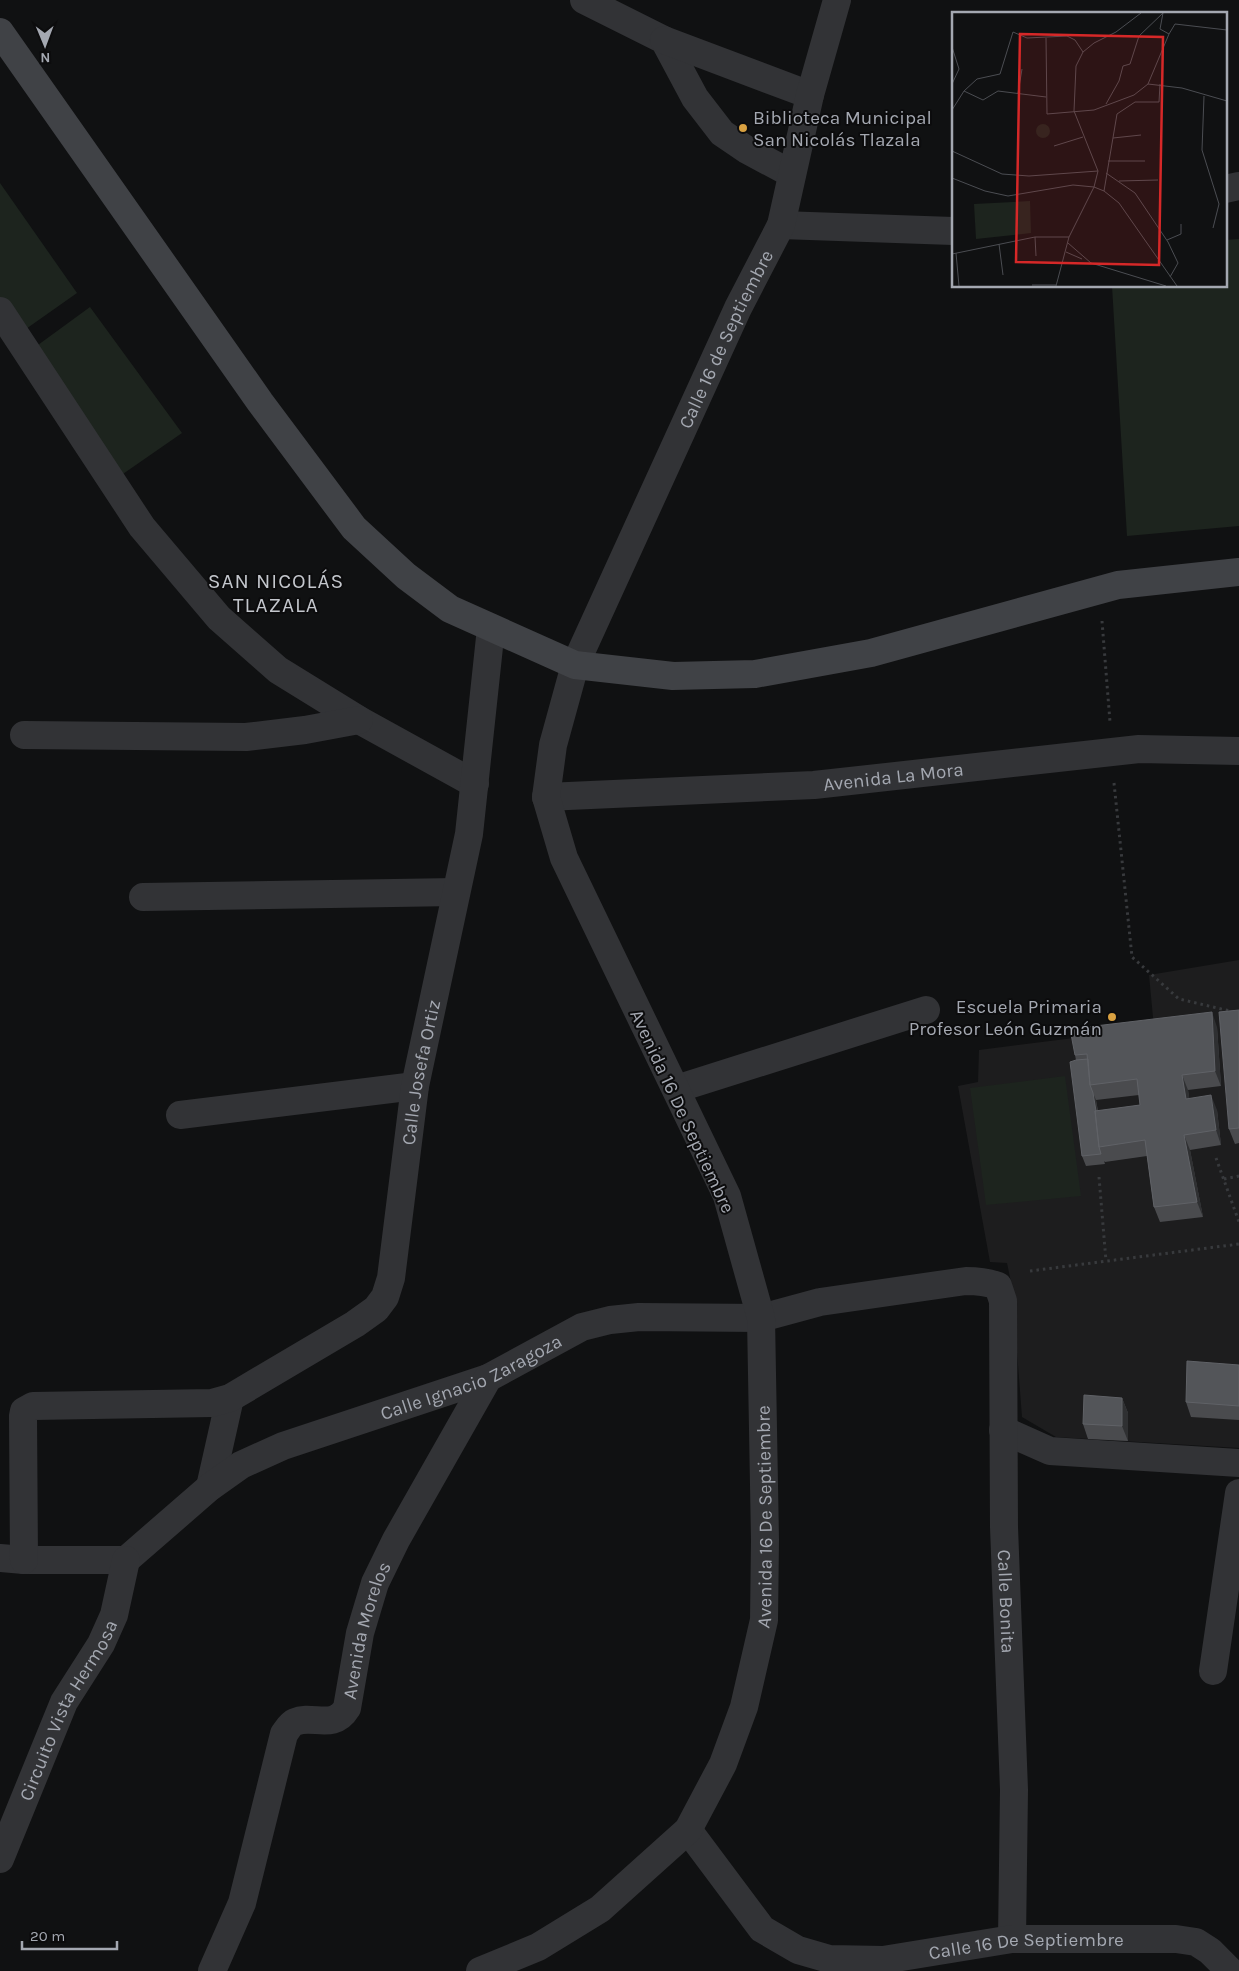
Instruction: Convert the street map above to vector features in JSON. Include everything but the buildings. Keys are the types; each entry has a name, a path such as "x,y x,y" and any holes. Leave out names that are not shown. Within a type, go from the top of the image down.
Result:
{"main road":[{"path":"0,32 254,394 354,528 406,576 450,609 575,665 674,676 755,674 871,653 1118,585 1239,572"}],"street":[{"path":"584,0 664,40 810,95"},
{"name":"Calle 16 de Septiembre","path":"575,665 738,308 780,225 810,95 837,0"},
{"path":"664,40 695,98 722,133 747,150 792,174"},
{"path":"1226,189 1239,186"},
{"path":"780,225 952,231"},
{"path":"0,311 142,527 219,618 278,670 360,720 476,784"},
{"name":"Calle Josefa Ortiz","path":"12,1559 23,1416 27,1408 33,1406 194,1404 212,1403 230,1398 355,1324 376,1308 384,1297 391,1278 415,1086 469,834 476,784 491,628"},
{"name":"Avenida 16 De Septiembre","path":"575,665 553,745 546,797 564,858 726,1196 761,1318 766,1540 764,1620 744,1707 723,1764 688,1830"},
{"path":"24,735 246,738 360,720"},
{"name":"Avenida La Mora","path":"546,797 814,785 1139,749 1239,751"},
{"path":"143,896 376,895 456,892"},
{"path":"676,1089 926,1010"},
{"path":"180,1115 415,1086"},
{"name":"Calle Ignacio Zaragoza","path":"126,1560 210,1487 241,1464 283,1446 488,1378 582,1327 610,1320 639,1317 761,1318 820,1302 978,1281"},
{"name":"Calle Bonita","path":"978,1281 998,1286 1003,1301 1004,1528 1014,1790 1012,1939"},
{"name":"Avenida Morelos","path":"212,1971 242,1903 284,1734 293,1723 300,1721 327,1721 337,1718 347,1708 360,1633 374,1583 396,1540 488,1378"},
{"path":"210,1487 230,1398"},
{"path":"1003,1430 1050,1452 1239,1462"},
{"path":"1214,1671 1239,1493"},
{"path":"12,1559 126,1560"},
{"name":"Circuito Vista Hermosa","path":"0,1859 64,1702 101,1644 114,1615 126,1560"},
{"path":"480,1971 538,1947 600,1908 688,1830"},
{"name":"Calle 16 De Septiembre","path":"688,1830 762,1929 798,1950 829,1959 883,1960 1012,1939 1176,1939 1196,1942 1210,1951 1230,1971"}],"path":[{"path":"1100,590 1112,752"},
{"path":"1116,808 1132,957 1179,1000 1215,1009 1239,1012"},
{"path":"1216,1158 1239,1222"},
{"path":"1099,1176 1106,1261"},
{"path":"1224,1179 1239,1176"},
{"path":"1030,1271 1239,1244"}],"shaded area":[{"path":"0,183 77,293 16,336 0,311"},
{"path":"1239,239 1239,526 1127,536 1112,288 1226,288 1226,240"},
{"path":"90,307 182,433 120,476 27,353"},
{"path":"1239,960 1239,1448 1056,1437 1022,1417 1012,1287 1007,1263 990,1262 958,1086 978,1082 979,1050 1154,1028 1149,975"},
{"path":"1065,1076 1081,1196 986,1205 970,1088"}],"place":[{"name":"Biblioteca Municipal San Nicolás Tlazala","path":"743,128"},
{"name":"Escuela Primaria Profesor León Guzmán","path":"1112,1017"}],"district":[{"name":"SAN NICOLÁS TLAZALA","path":"276,593"}]}
